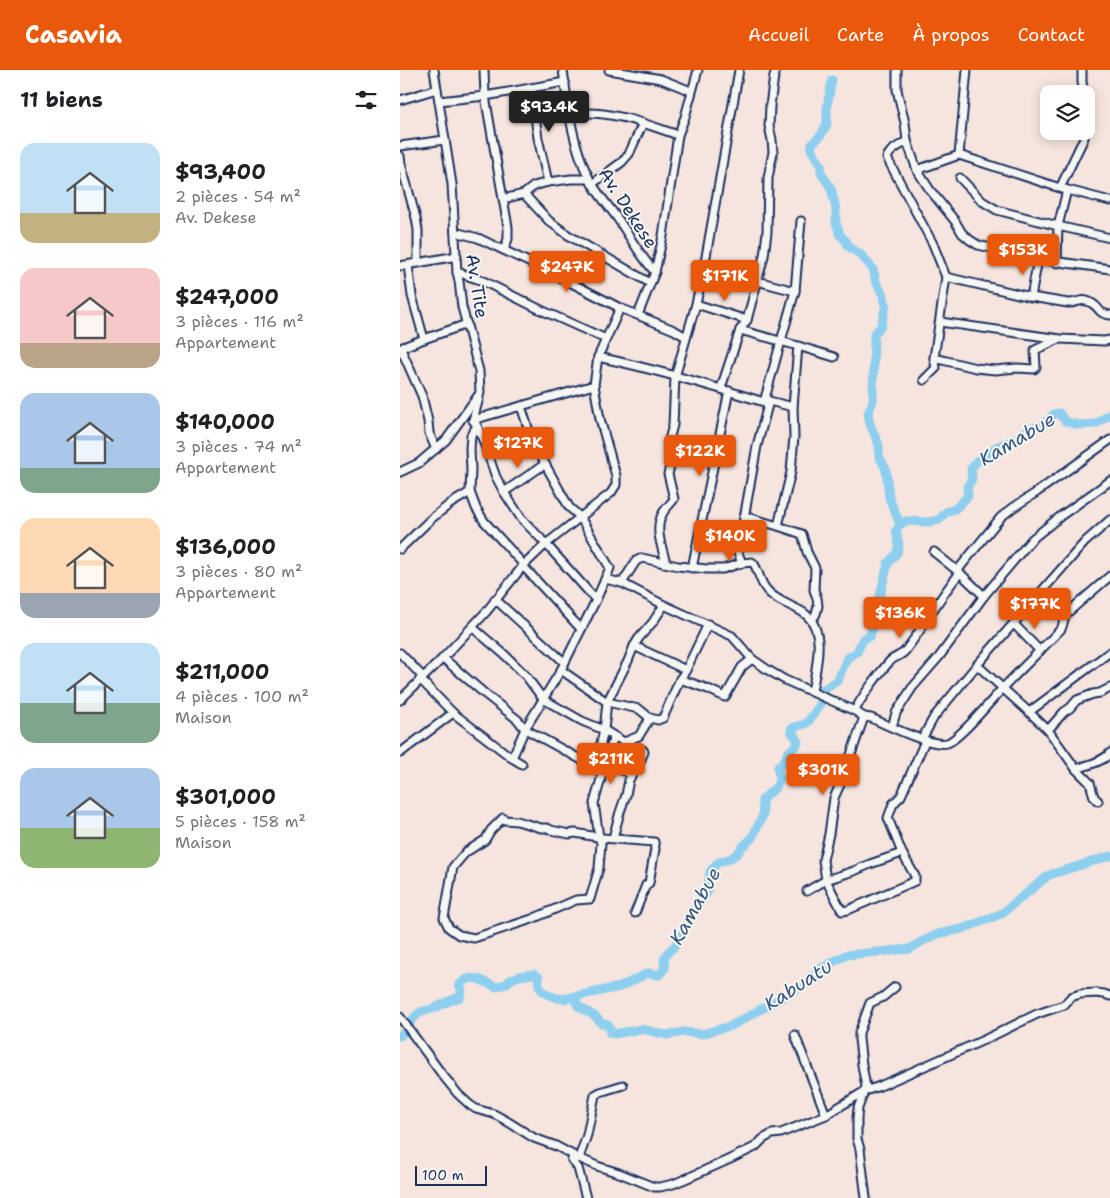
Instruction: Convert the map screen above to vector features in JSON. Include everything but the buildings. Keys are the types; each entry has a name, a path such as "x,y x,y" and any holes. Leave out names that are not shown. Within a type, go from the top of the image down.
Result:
{"street":[{"name":"Av. Tite","path":"434,70 452,184 457,272 460,281 462,307 480,371 480,393 471,436 470,492"},
{"path":"484,70 485,96 508,227 508,239 504,250"},
{"name":"Av. Dekese","path":"563,70 569,117 576,143 591,181 644,260 655,272"},
{"path":"610,70 660,79 691,92"},
{"path":"638,315 655,272 663,236 678,135 698,70"},
{"path":"663,562 665,559 660,539 660,518 674,499 668,474 671,463 668,444 673,426 675,377 696,304 705,262 739,70"},
{"path":"721,388 740,330 747,320 764,256 767,232 768,178 773,152 769,126 770,106 776,70"},
{"path":"897,70 897,90 908,141 917,170 930,190 955,221 962,234 978,245 1057,263 1110,269"},
{"path":"959,155 967,70"},
{"path":"1082,70 1082,85"},
{"path":"439,101 485,96 565,82"},
{"path":"531,88 538,138 548,182"},
{"path":"400,98 437,89"},
{"path":"569,117 582,113 594,113 643,123 678,135"},
{"path":"503,200 524,194 534,186 548,182 571,179 591,181 622,162 629,154 643,123"},
{"path":"400,146 445,140"},
{"path":"1057,263 1058,226 1063,189 1083,140"},
{"path":"908,141 888,154 888,158 933,244 946,277 934,358 936,368 924,380"},
{"path":"917,170 959,155 1063,189 1110,201"},
{"path":"400,156 416,218 418,262"},
{"path":"960,178 982,201 997,210 1110,238"},
{"path":"524,194 555,226 650,283"},
{"path":"742,563 736,548 743,524 766,402 795,291 801,221"},
{"path":"455,232 478,238 620,308 674,330 686,337"},
{"path":"424,338 404,265 457,256"},
{"path":"1031,296 1038,259"},
{"path":"705,262 795,291"},
{"path":"457,272 484,281 541,310 606,339"},
{"path":"946,277 1072,304 1082,300 1094,304 1101,313 1110,315"},
{"path":"696,304 747,320"},
{"path":"400,700 486,612 523,566 546,544 611,493 616,485 616,476 600,419 594,385 598,357 620,308"},
{"path":"940,322 1060,339 1110,340"},
{"path":"436,449 428,433 428,421 422,396 401,349 424,338 467,324"},
{"path":"740,330 834,357"},
{"path":"934,358 976,368 994,370 1034,369 1036,367 1035,350 1060,339"},
{"path":"778,526 791,472 794,436 793,407 798,346"},
{"path":"598,357 721,388 766,402 793,407"},
{"path":"594,385 521,406 475,423 496,477 521,518 596,600"},
{"path":"692,568 729,391"},
{"path":"400,472 419,463 446,440 480,393"},
{"path":"512,758 525,729 561,670 610,570 580,517 569,507 544,464 521,406"},
{"path":"855,711 891,660 904,654 948,586 1001,517 1110,440"},
{"path":"504,492 544,464"},
{"path":"892,727 896,713 912,688 939,657 984,596 1032,539 1110,481"},
{"path":"400,549 450,504 470,492 476,508 484,521 581,628"},
{"path":"744,516 802,534 806,552 815,568 814,590 818,606 812,620"},
{"path":"864,717 834,798 823,860 826,880 842,911 915,881 915,876 902,852 888,818 893,804 901,796 934,717 1085,542 1110,520"},
{"path":"934,552 984,596"},
{"path":"622,583 639,559 647,558 692,568 723,568 752,562 765,589 770,594 789,606 807,614 812,620 818,643 818,663 812,692"},
{"path":"605,579 622,583 664,605 732,636 752,659 785,680 855,711 864,717 871,718 924,740 942,743 950,742 959,734 1040,651 1063,626 1066,614 1109,580"},
{"path":"495,600 564,662"},
{"path":"636,913 646,885 649,883 655,849 654,842 599,837 575,833 568,834 503,818 491,830 485,840 466,852 453,868 444,918 449,928 459,935 474,938 532,919 576,900 590,899 599,868 602,843 599,837 594,803 601,780 601,743 607,702 638,638 653,622 664,605"},
{"path":"561,670 607,702 639,709 650,718 658,720 663,718 680,679 708,624"},
{"path":"1014,624 1040,651"},
{"path":"472,627 506,655 526,676 543,699 582,721 644,751 632,774 613,838"},
{"path":"634,646 686,670"},
{"path":"1029,712 1110,652"},
{"path":"400,653 453,713 522,764"},
{"path":"443,658 518,720 525,729 602,771"},
{"path":"680,679 725,697 742,667 752,659"},
{"path":"977,665 1048,730 1076,769 1090,783 1094,797 1098,801"},
{"path":"1048,730 1077,700 1092,694 1100,694 1110,688"},
{"path":"400,753 453,713"},
{"path":"624,742 639,736 650,718"},
{"path":"614,737 610,750 610,764 632,774"},
{"path":"1076,769 1100,760 1110,753"},
{"path":"807,891 826,880 902,852"},
{"path":"866,1198 857,1139 858,1108 866,1086 859,1033 870,1003 883,997 895,987"},
{"path":"576,1159 654,1187 673,1184 755,1147 763,1139 826,1114 865,1091 968,1047 1037,1014 1064,1005 1071,997 1080,994 1096,993 1110,996"},
{"path":"400,1017 441,1073 458,1094 470,1105 476,1109 494,1114 534,1138 573,1155 576,1159 586,1198"},
{"path":"795,1035 826,1114"},
{"path":"576,1159 587,1135 595,1095 623,1085"}],"waterway":[{"path":"832,80 827,106 827,124 821,135 812,144 811,149 821,165 821,173 831,188 839,234 847,242 848,246 861,255 873,269 875,280 886,305 881,326 874,334 873,401 868,413 870,424 879,445 879,456 886,469 889,498 900,524"},
{"name":"Kamabue","path":"400,1036 420,1012 435,1008 460,997 462,990 459,985 468,979 478,979 496,987 506,984 519,976 534,974 539,977 542,991 552,997 563,999 620,987 648,973 659,975 665,968 664,960 668,952 674,947 686,928 691,914 707,893 710,872 717,863 737,854 752,838 763,815 762,800 776,787 780,778 778,767 798,743 791,731 792,728 807,723 820,705 824,689 838,680 847,658 857,652 863,639 870,636 872,630 871,618 879,600 888,563 897,553 899,545 896,531 900,524 907,521 929,522 939,520 946,512 955,509 968,496 967,487 972,479 971,469 977,461 988,457 996,447 1016,439 1029,429 1042,426 1054,414 1059,413 1065,421 1078,425 1096,424 1110,414"},
{"name":"Kabuatu","path":"574,997 578,1006 596,1017 601,1023 608,1025 610,1033 642,1029 666,1035 684,1032 701,1034 731,1026 806,984 820,969 846,955 910,949 938,934 962,929 1001,914 1049,875 1110,856"}]}
